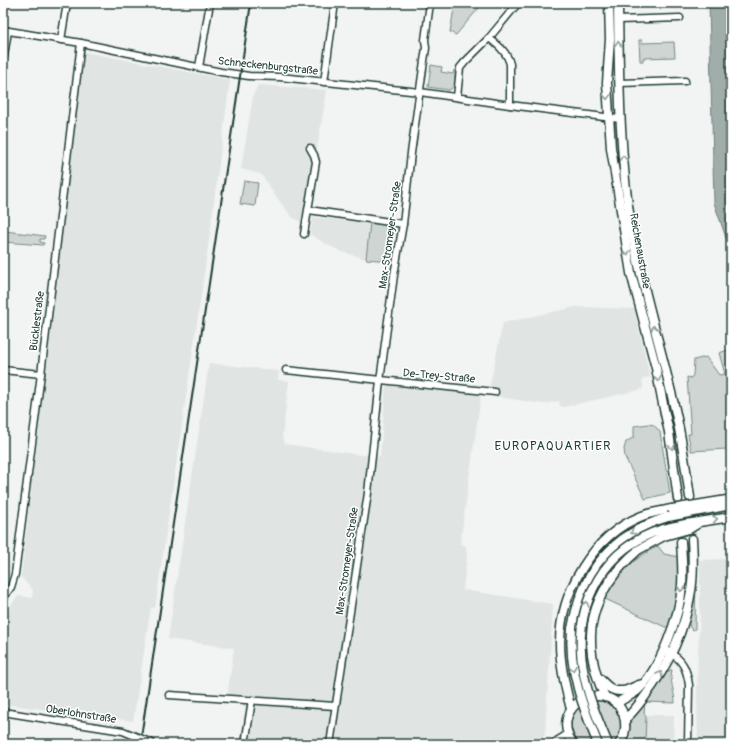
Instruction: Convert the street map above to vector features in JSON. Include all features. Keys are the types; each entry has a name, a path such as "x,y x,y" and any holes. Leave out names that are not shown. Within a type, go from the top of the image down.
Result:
{"main road":[{"name":"Reichenaustraße","path":"609,3 610,39 607,76 608,118 611,148 626,246 634,286 656,368 670,436 678,498 685,502 690,496 676,413 648,304 632,233 625,186 620,119 618,3"},
{"path":"607,76 611,81 619,83"},
{"path":"571,709 563,676 560,642 561,628 566,602 584,564 595,551 621,528 641,516 683,507 727,500 731,501"},
{"path":"598,744 581,700 571,657 573,621 584,585 592,572 609,551 635,530 651,522 668,517 731,505"},
{"path":"608,744 590,698 582,668 580,634 582,617 588,598 603,571 615,558 632,544 651,533 663,529 731,517"},
{"path":"604,697 595,675 591,653 592,626 595,610 604,590 615,574 638,550 664,536 689,529 699,522"},
{"path":"625,719 632,713 650,691 672,654 683,623 691,593 693,556 692,538"},
{"path":"616,704 636,692 653,670 676,617 680,600 682,584 682,546 693,556"},
{"path":"595,675 606,686 616,691 627,690 643,684"},
{"path":"573,744 568,734 567,725 568,715 571,709 584,698 597,696 604,697 620,708 625,719 625,729 620,743"}],"street":[{"path":"62,40 67,3"},
{"path":"200,68 210,3"},
{"path":"324,82 335,3"},
{"name":"Max-Stromeyer-Straße","path":"330,744 368,493 380,381 394,275 403,224 411,153 426,48 425,40 430,3"},
{"path":"457,98 460,68 464,62 489,38 518,3"},
{"path":"618,20 680,18"},
{"path":"3,62 6,30"},
{"name":"Schneckenburgstraße","path":"6,30 81,43 200,68 253,77 280,77 420,92 620,119"},
{"path":"489,38 499,45 509,58 510,105"},
{"name":"Bücklestraße","path":"3,598 11,587 15,574 81,43"},
{"path":"619,83 685,80"},
{"path":"304,234 316,162 310,148"},
{"path":"309,210 403,224"},
{"path":"3,370 41,374"},
{"path":"286,370 380,381"},
{"name":"De-Trey-Straße","path":"380,381 495,392"},
{"path":"663,649 679,659 684,665 690,685 688,744"},
{"path":"169,695 335,706"},
{"path":"245,744 252,700"},
{"name":"Oberlohnstraße","path":"3,712 123,731 154,744"},
{"path":"554,744 568,734"}],"shaded area":[{"path":"455,3 483,3 456,35 450,32"},
{"path":"709,3 731,3 731,252 714,203"},
{"path":"639,40 642,40 642,43 674,42 675,57 643,58 643,61 640,61"},
{"path":"84,52 230,80 209,240 155,608 151,607 133,721 3,704 3,616 17,597 21,596 32,598 33,590 21,577 62,221"},
{"path":"431,65 442,67 441,72 453,74 454,70 455,71 455,82 451,89 428,87"},
{"path":"258,85 327,90 304,224 292,217 261,174 241,169 253,96"},
{"path":"244,181 258,183 255,206 240,204"},
{"path":"313,217 394,226 390,261 366,259 340,251 326,244 310,234"},
{"path":"370,223 394,226 390,261 366,259"},
{"path":"5,231 45,236 44,239 40,239 40,242 44,243 43,245 3,242"},
{"path":"575,307 634,309 650,377 642,379 643,389 564,407 560,406 559,401 543,404 488,395 503,323"},
{"path":"731,349 731,433 727,449 691,451 688,434 691,434 687,377 691,378 693,375 694,360 706,357 719,375 725,374 719,353"},
{"path":"209,363 279,371 278,380 289,381 282,437 285,444 368,456 380,457 386,386 389,385 481,394 460,544 466,546 467,556 463,590 553,604 545,734 539,744 240,744 244,714 246,712 245,708 238,705 239,700 227,699 234,648 168,639"},
{"path":"649,424 654,425 660,432 670,493 645,499 625,457 624,449 626,442 634,437 634,426"},
{"path":"658,546 664,554 679,557 678,595 669,627 665,627 603,598 621,574 633,562"},
{"path":"731,559 731,744 698,744 697,697 700,615 700,560"},
{"path":"696,579 695,629 692,630 690,626 689,614"},
{"path":"672,670 671,678 675,703 645,702 645,744 626,744 632,718 655,689 663,676"},
{"path":"597,700 605,702 616,711 620,718 620,731 612,744 580,744 576,740 572,729 571,724 573,713 581,704"},
{"path":"644,715 674,715 673,744 643,744"}],"tunnel":[{"path":"691,507 692,539"}],"railway":[{"path":"140,744 251,3"}],"district":[{"name":"EUROPAQUARTIER","path":"553,446"}]}
